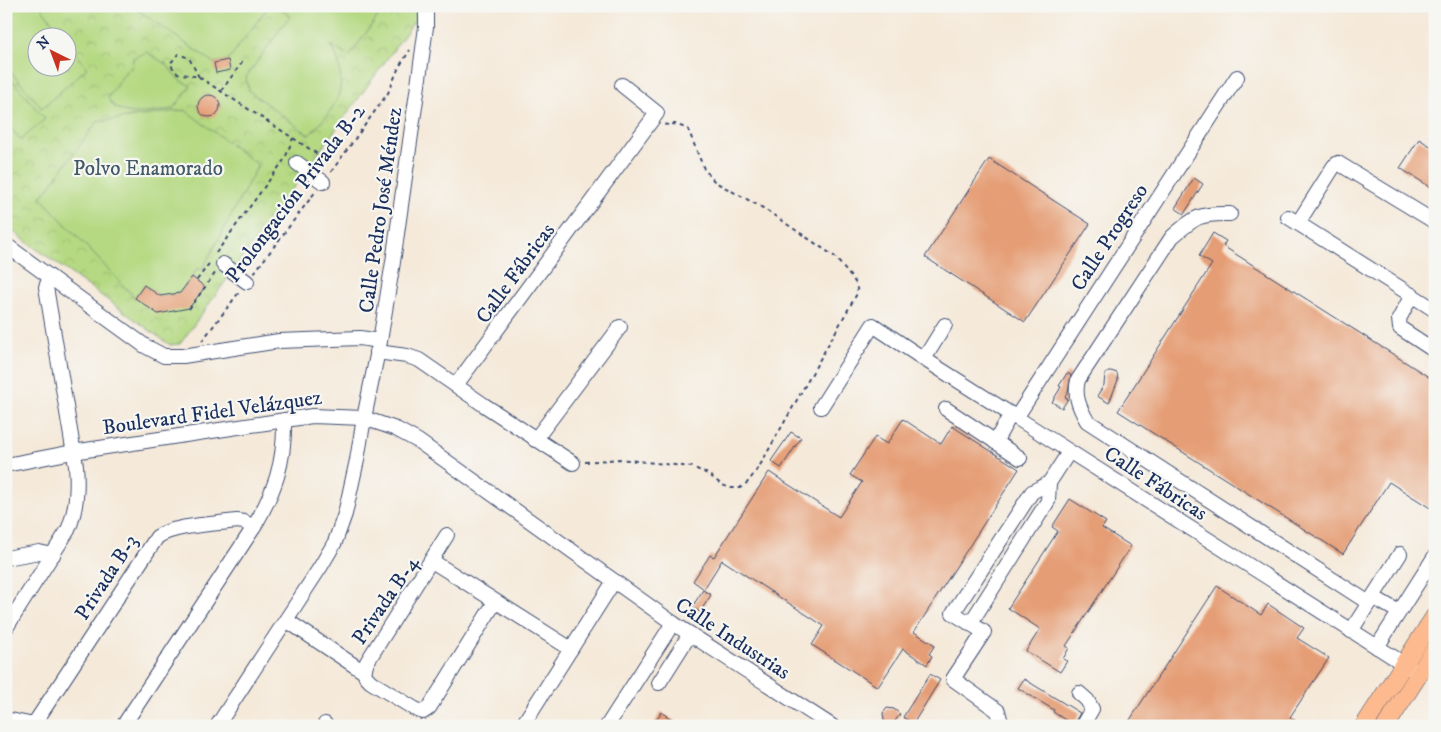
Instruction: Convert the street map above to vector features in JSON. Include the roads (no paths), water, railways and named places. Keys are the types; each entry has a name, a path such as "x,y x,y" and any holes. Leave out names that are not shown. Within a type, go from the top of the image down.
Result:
{"main road":[{"path":"1364,726 1435,616"},
{"path":"1386,726 1435,649"}],"street":[{"name":"Calle Pedro José Méndez","path":"217,726 335,542 345,514 394,262 423,44 426,6"},
{"name":"Calle Progreso","path":"995,442 1237,77"},
{"name":"Calle Fábricas","path":"456,385 657,113 622,85"},
{"path":"297,163 323,182"},
{"path":"1435,222 1338,163 1335,164 1293,220 1435,310"},
{"path":"1230,214 1201,215 1172,237 1078,380 1076,391 1081,411 1087,421 1371,600 1399,612"},
{"path":"6,245 145,346 164,356 183,356 279,342 360,338 419,360 535,440 573,463"},
{"path":"221,266 247,282"},
{"path":"6,628 53,555 68,530 73,517 77,484 46,287 50,277"},
{"path":"1412,295 1398,319 1400,328 1435,351"},
{"name":"Calle Fábricas","path":"821,407 873,325 1069,452 1419,673"},
{"path":"924,359 946,326"},
{"path":"535,440 620,327"},
{"path":"946,409 1020,458"},
{"name":"Boulevard Fidel Velázquez","path":"6,465 73,452 284,420 320,416 364,418 396,429 418,441 614,581"},
{"path":"123,726 254,527 275,487 283,448 284,420"},
{"path":"1006,726 1002,723 998,711 953,679 984,632 953,613 1032,492 1049,483 1069,452"},
{"path":"970,624 1048,501 1049,483"},
{"name":"Privada B-3","path":"36,725 157,537 172,530 237,521 254,527"},
{"path":"432,561 447,536"},
{"path":"6,558 39,552 53,555"},
{"path":"1351,631 1400,554"},
{"path":"1377,648 1435,556"},
{"name":"Privada B-4","path":"364,672 367,662 432,561 570,649"},
{"path":"522,726 614,581"},
{"name":"Calle Industrias","path":"614,581 673,623 832,726"},
{"path":"286,620 364,672 371,682 423,712 429,708 496,602"},
{"path":"607,726 673,623"},
{"path":"659,683 690,634"},
{"path":"1079,694 1088,700 1092,709 1082,726"},
{"path":"6,719 36,725"}],"park label":[{"name":"Polvo Enamorado","path":"148,168"}]}
